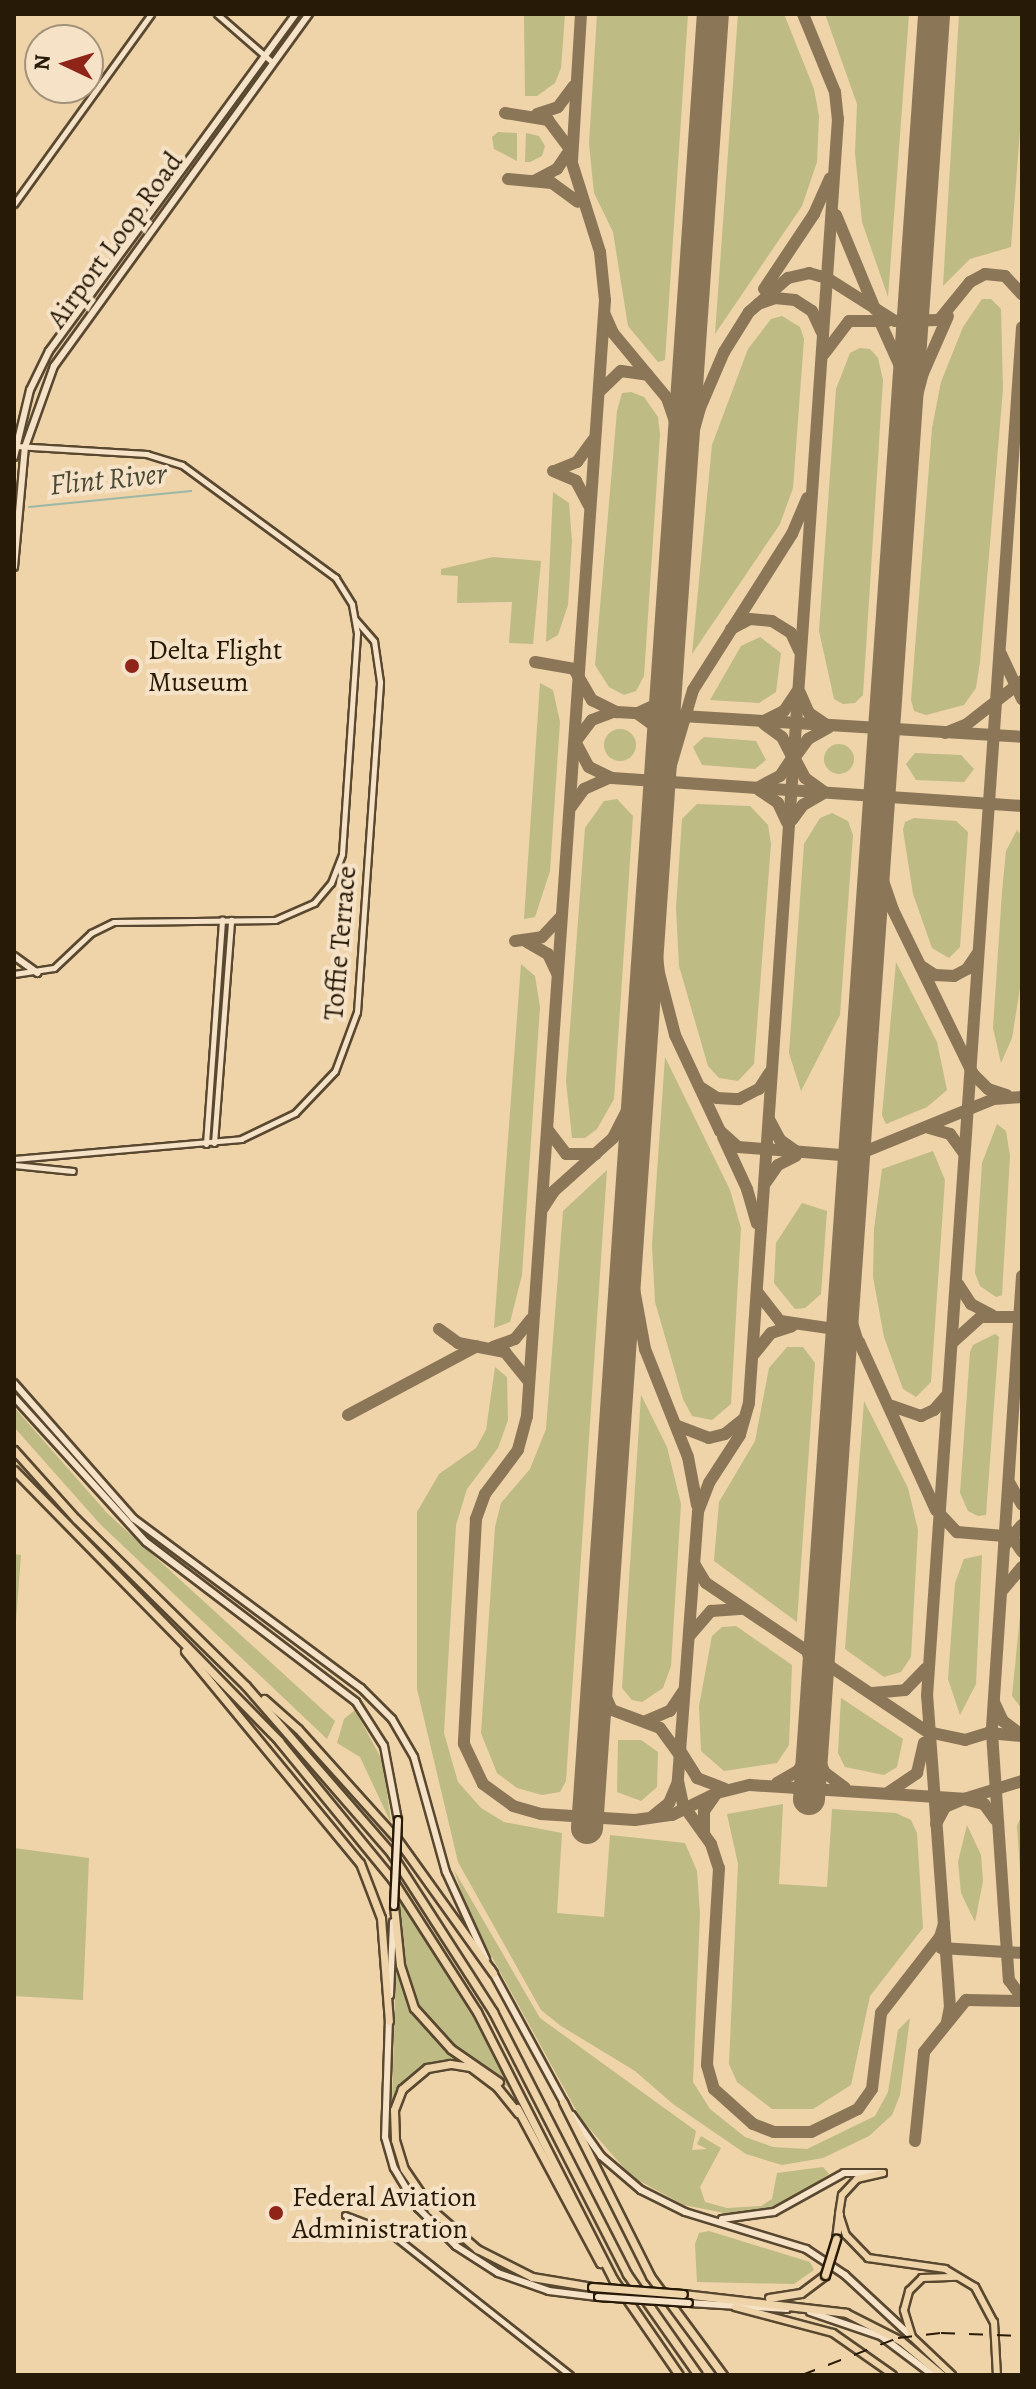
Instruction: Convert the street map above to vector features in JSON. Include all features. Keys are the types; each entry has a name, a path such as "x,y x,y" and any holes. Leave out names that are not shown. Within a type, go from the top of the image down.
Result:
{"highway":[{"path":"14,1443 27,1467"},
{"path":"14,1450 27,1467 246,1686 375,1832 444,1931 493,2012 627,2274 698,2375"},
{"path":"15,1471 316,1782 418,1917 490,2035 613,2279"},
{"path":"180,1642 360,1863 381,1918 389,2021"},
{"path":"246,1686 298,1729 397,1839 493,1973"},
{"path":"394,1906 400,1965 414,2008 451,2049 496,2079 613,2279 679,2375"},
{"path":"518,2113 497,2087 470,2067 427,2068 402,2089 394,2110 395,2140 404,2169 432,2210 477,2249 532,2277 592,2287 743,2298 854,2316 901,2341 942,2375"},
{"path":"563,2102 650,2276 723,2375"},
{"path":"743,2298 792,2295 825,2275 836,2239 839,2214"}],"main road":[{"name":"Airport Loop Road","path":"14,457 30,390 49,351 296,14"},
{"name":"Airport Loop Road","path":"14,567 25,447 43,390 66,346 309,14"},
{"path":"14,956 37,973"},
{"path":"14,1383 119,1505 175,1554 361,1688 392,1719 414,1757 452,1887 493,1973 563,2102 601,2156 627,2180 659,2201 806,2249 845,2275 952,2375"},
{"path":"14,1397 116,1515 169,1562 356,1702 384,1746 398,1820 385,2137 399,2179 418,2208 456,2246 498,2273 549,2291 806,2311 844,2321 892,2342 933,2375"},
{"path":"710,2219 774,2212 850,2171 883,2173 853,2182 842,2195 839,2214 849,2240 868,2258 945,2269 968,2281 984,2299 994,2322 997,2375"},
{"path":"912,2337 904,2310 914,2284 936,2274 968,2281"},
{"path":"735,2307 833,2333 893,2375"}],"street":[{"path":"14,204 151,14"},
{"path":"217,14 272,62"},
{"name":"Toffie Terrace","path":"14,1162 206,1144 254,1134 304,1106 335,1071 354,1026 380,675 374,641 356,620 349,597 331,573 187,468 153,455 15,446"},
{"path":"14,974 37,973 60,963 99,928 129,920 284,919 305,910 331,883 342,854 356,620"},
{"path":"206,1144 222,920"},
{"path":"214,1143 231,920"},
{"path":"217,996 225,996"},
{"path":"213,1048 221,1049"},
{"path":"211,1090 218,1091"},
{"path":"14,1162 73,1171"},
{"path":"345,2215 389,2232 570,2375"}],"shaded area":[{"path":"524,14 565,14 561,68 555,83 537,96 525,96"},
{"path":"597,14 688,14 665,360 658,362 628,326 613,232 594,193 589,144"},
{"path":"738,14 784,14 814,89 819,116 817,162 802,206 715,334"},
{"path":"825,14 909,14 888,297 862,222 855,153 857,104"},
{"path":"959,14 1022,14 1022,104 1011,247 970,259 943,286"},
{"path":"498,132 517,133 517,161 494,149 492,137"},
{"path":"526,133 539,136 545,146 542,156 530,162 525,162"},
{"path":"982,299 991,299 1001,309 1003,389 980,662 976,688 964,705 926,715 914,711 911,700 932,428 941,382 963,327"},
{"path":"782,316 800,327 804,339 793,488 780,524 692,654 712,445 748,349 771,319"},
{"path":"860,348 870,349 878,358 883,380 863,695 855,703 843,704 834,699 819,631 836,389 850,353"},
{"path":"631,392 644,397 658,417 660,434 644,676 636,691 624,695 609,687 595,665 617,411 622,393"},
{"path":"553,492 569,503 572,541 568,605 558,635 546,642"},
{"path":"493,557 541,561 533,644 509,643 512,602 457,603 458,576 441,575 441,569"},
{"path":"760,637 781,653 776,692 759,703 710,700 741,646"},
{"path":"540,683 553,690 560,722 550,871 535,917 524,919"},
{"path":"620,729 632,733 636,745 632,757 620,761 608,757 604,745 608,733"},
{"path":"704,737 756,741 766,760 755,769 702,765 693,747"},
{"path":"839,744 850,748 854,759 850,770 839,774 828,770 824,759 828,748"},
{"path":"915,753 961,755 974,769 964,782 916,780 906,764"},
{"path":"617,799 633,816 614,1099 597,1129 585,1138 572,1138 566,1081 585,828 604,801"},
{"path":"697,804 750,806 768,825 771,844 754,1064 738,1081 719,1078 708,1066 679,966 676,908 682,819"},
{"path":"832,813 848,821 853,835 840,1015 801,1091 789,1053 804,844 820,818"},
{"path":"914,818 956,821 968,832 960,947 949,958 932,948 913,894 903,830 905,822"},
{"path":"1017,830 1022,836 1020,988 1012,1038 1001,1063 993,1028 1002,892 1006,851"},
{"path":"896,962 937,1042 947,1090 927,1107 886,1124 882,1115"},
{"path":"521,964 535,976 540,1007 522,1275 510,1322 494,1328"},
{"path":"665,1057 730,1190 741,1228 731,1404 712,1420 692,1416 683,1399 655,1302 652,1245"},
{"path":"997,1124 1006,1131 1010,1156 1002,1295 996,1297 980,1286 975,1273 982,1163"},
{"path":"933,1151 945,1180 931,1382 916,1397 903,1389 884,1337 873,1277 874,1229 882,1169"},
{"path":"607,1170 566,1781 560,1792 542,1795 517,1788 497,1773 481,1733 495,1527 501,1503 530,1469 546,1429 563,1211"},
{"path":"802,1203 827,1211 821,1294 805,1308 795,1309 774,1283 776,1243"},
{"path":"995,1334 999,1337 986,1515 978,1516 968,1511 960,1493 970,1352 973,1345"},
{"path":"787,1347 803,1347 815,1363 797,1622 714,1561 719,1502 755,1441 769,1368"},
{"path":"495,1367 507,1377 508,1420 498,1448 467,1489 456,1525 444,1733 458,1782 481,1808 504,1822 562,1833 557,1913 604,1917 610,1835 685,1843 697,1871 700,1914 693,2082 710,2109 745,2137 773,2147 807,2149 875,2116 888,2092 898,2030 910,2018 900,2095 892,2115 869,2136 823,2158 782,2165 746,2154 673,2104 635,2071 561,2026 541,2010 458,1862 417,1689 417,1512 439,1474 476,1448 486,1430"},
{"path":"641,1395 667,1447 681,1504 671,1666 663,1688 642,1702 632,1700 622,1688"},
{"path":"864,1401 908,1488 918,1530 911,1657 901,1672 884,1677 845,1649"},
{"path":"14,1407 107,1513 335,1721 327,1739 100,1524 14,1427"},
{"path":"14,1554 21,1555 14,1647"},
{"path":"982,1555 976,1684 960,1715 948,1679 955,1583 964,1559"},
{"path":"1022,1596 1022,1709 1012,1696"},
{"path":"736,1626 792,1665 789,1745 777,1763 724,1771 701,1751 699,1706 712,1636 722,1627"},
{"path":"841,1698 903,1739 897,1767 884,1775 845,1767 838,1753"},
{"path":"355,1710 383,1762 391,1823 360,1757 337,1743 344,1719"},
{"path":"618,1740 641,1740 658,1752 657,1787 641,1801 617,1792"},
{"path":"783,1804 779,1884 827,1887 832,1809 896,1813 911,1820 917,1833 923,1928 870,1996 851,2085 813,2109 772,2109 737,2082 729,2064 738,1864 727,1814"},
{"path":"1022,1814 1022,1898 1017,1826"},
{"path":"967,1825 981,1855 983,1881 975,1922 961,1893 958,1862"},
{"path":"14,1848 89,1858 83,2000 14,1996"},
{"path":"454,1870 540,2018 696,2131 692,2150 707,2149 697,2144 701,2136 721,2148 700,2187 705,2202 727,2208 761,2206 772,2199 777,2173 823,2167 829,2174 784,2205 734,2215 684,2205 632,2177 581,2119 470,1917"},
{"path":"400,1900 465,2002 512,2090 442,2035 417,2004 406,1980 398,1933"},
{"path":"396,1964 410,2002 467,2064 427,2065 406,2079 392,2103"},
{"path":"709,2231 810,2262 814,2270 794,2284 697,2282 695,2244 699,2233"}],"waterway":[{"name":"Flint River","path":"29,507 191,491"}],"taxiway":[{"path":"581,14 572,163 600,252 605,300 527,1416 518,1450 485,1494 476,1519 464,1744 483,1784 513,1806 541,1814 635,1820 672,1815 717,1793 750,1785 964,1799 1022,1781"},
{"path":"803,14 835,92 838,119 749,1403 740,1435 709,1483 698,1512 678,1781 683,1805 711,1844 719,1868 707,2065 714,2089 753,2124 774,2132 811,2132 858,2109 872,2089 881,2013 940,1937 944,1924"},
{"path":"537,114 558,107 574,86"},
{"path":"505,113 548,120 570,149"},
{"path":"536,180 557,169 571,148"},
{"path":"764,289 814,214 830,178"},
{"path":"508,179 552,183 578,202"},
{"path":"836,215 875,309"},
{"path":"681,476 700,408 724,352 749,312 788,278 809,273 827,278 895,321 939,320 970,282 985,274 1005,276 1022,294"},
{"path":"758,304 775,298 795,300 812,311 822,332"},
{"path":"605,315 613,333 667,398 683,445"},
{"path":"903,449 923,373 948,316"},
{"path":"878,317 908,384"},
{"path":"824,354 849,321 888,321"},
{"path":"947,2022 950,2007 927,1696 1022,327"},
{"path":"600,391 621,371 648,375"},
{"path":"557,470 577,462 593,440"},
{"path":"553,471 576,481 589,505"},
{"path":"658,809 693,690 792,534 807,498"},
{"path":"731,629 750,619 772,621 791,633 799,650"},
{"path":"1001,654 1022,699"},
{"path":"535,662 574,669 592,700 617,712 1022,737"},
{"path":"945,733 967,724 1022,681"},
{"path":"638,713 655,705 666,686"},
{"path":"764,721 784,711 797,692"},
{"path":"800,693 809,713 828,726"},
{"path":"576,741 592,720 613,712"},
{"path":"638,714 653,725 662,745"},
{"path":"764,724 782,737 792,757"},
{"path":"795,757 808,739 828,728"},
{"path":"576,743 589,767 612,778 1022,806"},
{"path":"759,787 780,776 792,758"},
{"path":"796,761 805,778 823,791"},
{"path":"571,807 584,789 609,778"},
{"path":"759,790 778,803 787,822"},
{"path":"792,820 803,805 822,794"},
{"path":"877,828 881,875 893,910 973,1074 988,1089 1007,1095"},
{"path":"651,902 659,973 675,1035 720,1131 738,1147 854,1156 994,1099 1022,1097"},
{"path":"515,941 542,937 560,918"},
{"path":"527,942 548,954 557,973"},
{"path":"921,966 935,975 954,976 967,969 977,954"},
{"path":"700,1087 717,1098 739,1099 759,1089 770,1072"},
{"path":"543,1208 554,1191 613,1138 638,1089"},
{"path":"770,1121 780,1140 796,1151"},
{"path":"929,1128 950,1134 963,1152"},
{"path":"548,1130 566,1154 596,1154"},
{"path":"723,1137 747,1189 757,1224"},
{"path":"766,1182 778,1165 796,1156"},
{"path":"627,1250 645,1349 688,1457 697,1505"},
{"path":"1022,1276 992,1733 1009,1980 1022,1998"},
{"path":"958,1284 971,1304 992,1315"},
{"path":"758,1293 780,1321 842,1330 859,1342 936,1510"},
{"path":"844,1297 857,1339"},
{"path":"953,1342 981,1317 1019,1317"},
{"path":"493,1347 515,1339 531,1319"},
{"path":"754,1354 771,1333 792,1326"},
{"path":"439,1329 458,1343 505,1352 527,1379"},
{"path":"348,1415 477,1346"},
{"path":"892,1406 921,1416 934,1410 946,1396"},
{"path":"678,1426 709,1438 725,1434 742,1420"},
{"path":"1010,1484 1022,1505"},
{"path":"940,1514 957,1532 1004,1536"},
{"path":"1005,1545 1022,1525"},
{"path":"1008,1531 1022,1552"},
{"path":"695,1565 706,1583 928,1732 965,1740 988,1733 1022,1736"},
{"path":"1001,1592 1022,1567"},
{"path":"690,1635 711,1611 743,1609"},
{"path":"808,1654 818,1682"},
{"path":"872,1693 905,1690 926,1668"},
{"path":"597,1677 612,1710 660,1728 678,1753"},
{"path":"646,1721 670,1711 683,1692"},
{"path":"994,1702 1003,1721 1019,1733"},
{"path":"813,1743 824,1772 845,1788"},
{"path":"889,1792 917,1773 924,1743"},
{"path":"777,1783 798,1771 813,1746"},
{"path":"681,1752 697,1778 725,1789"},
{"path":"653,1816 669,1803 677,1784"},
{"path":"704,1833 704,1811 715,1795"},
{"path":"936,1824 945,1807 964,1799 984,1804 995,1819"},
{"path":"941,1948 1022,1953"},
{"path":"915,2141 924,2052 966,2000 1022,2001"}],"runway":[{"path":"587,1828 713,14"},
{"path":"809,1799 934,14"}],"railway":[{"path":"802,2375 898,2338 941,2333 1022,2336"}],"place":[{"name":"Delta Flight Museum","path":"132,666"},
{"name":"Federal Aviation Administration","path":"276,2213"}]}
